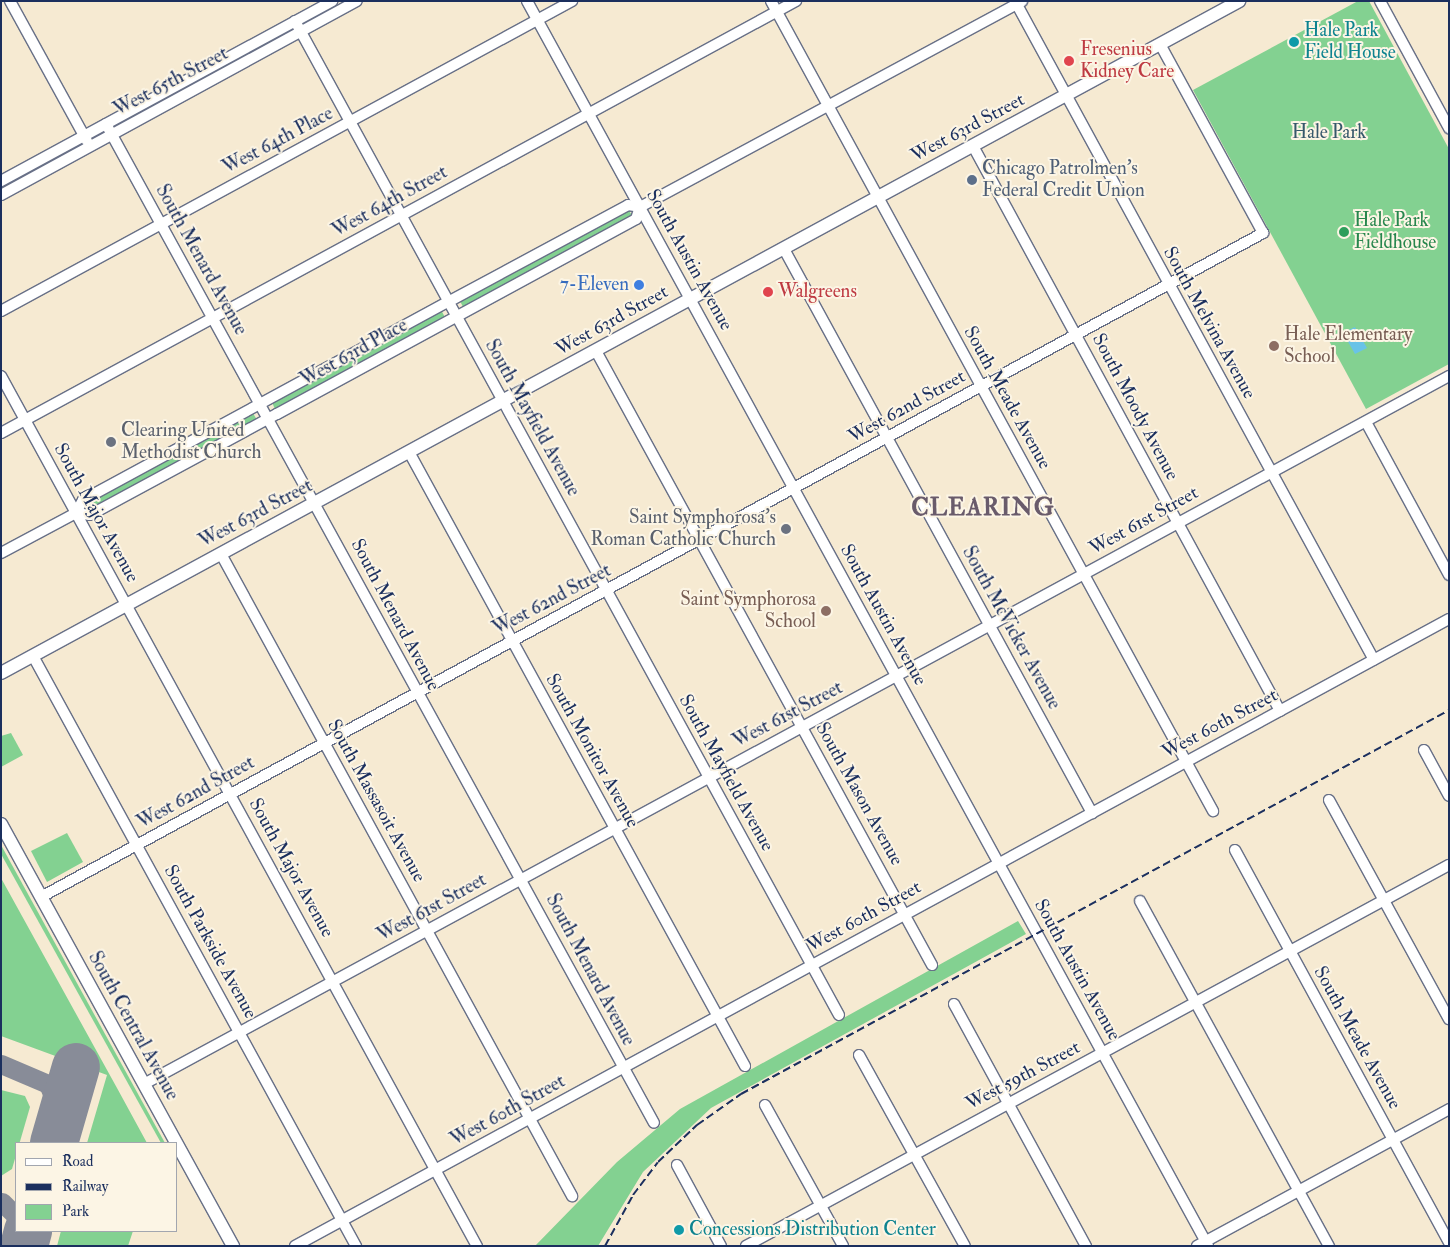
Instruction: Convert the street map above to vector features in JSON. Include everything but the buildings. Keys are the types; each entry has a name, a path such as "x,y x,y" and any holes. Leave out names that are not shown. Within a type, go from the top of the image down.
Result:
{"main road":[{"name":"West 63rd Street","path":"1,673 1240,1"},
{"name":"South Central Avenue","path":"1,824 176,1142"},
{"name":"South Central Avenue","path":"178,1146 233,1246"}],"street":[{"path":"10,1 90,146"},
{"name":"West 65th Street","path":"1,181 332,1"},
{"name":"West 65th Street","path":"1,194 357,1"},
{"name":"South Austin Avenue","path":"527,1 1102,1052 1204,1244"},
{"name":"West 64th Place","path":"1,311 572,1"},
{"name":"South Meade Avenue","path":"771,1 1213,811"},
{"name":"West 64th Street","path":"1,433 796,1"},
{"path":"1380,1 1449,128"},
{"name":"South Melvina Avenue","path":"1018,2 1066,96 1374,660"},
{"name":"West 63rd Place","path":"1,554 76,513 83,500 628,205 640,207 1018,2"},
{"name":"South Mayfield Avenue","path":"295,22 839,1016"},
{"name":"West 62nd Street","path":"41,896 1262,233 1160,44"},
{"name":"South Menard Avenue","path":"106,124 654,1123"},
{"name":"South Moody Avenue","path":"973,146 1280,711"},
{"name":"West 63rd Place","path":"76,513 90,515 268,419 636,219 640,207"},
{"name":"South McVicker Avenue","path":"784,249 1092,813"},
{"name":"South Mason Avenue","path":"596,351 932,965"},
{"name":"South Major Avenue","path":"1,376 477,1246"},
{"name":"West 61st Street","path":"144,1084 1449,376"},
{"path":"1366,422 1449,574"},
{"name":"South Monitor Avenue","path":"409,452 745,1066"},
{"name":"South Massasoit Avenue","path":"221,554 572,1196"},
{"name":"West 60th Street","path":"295,1246 1449,619"},
{"name":"South Parkside Avenue","path":"33,656 356,1246"},
{"path":"1424,750 1449,796"},
{"path":"1329,800 1449,1020"},
{"name":"South Meade Avenue","path":"1235,850 1449,1243"},
{"name":"West 59th Street","path":"746,1246 1449,865"},
{"path":"1140,901 1329,1246"},
{"path":"954,1004 1086,1246"},
{"path":"859,1055 965,1246"},
{"path":"765,1105 843,1246"},
{"path":"1204,1244 1449,1109"},
{"path":"677,1165 721,1246"}],"green space":[{"name":"Hale Park","path":"1358,1 1369,1 1449,149 1449,364 1366,409 1193,90"},
{"path":"628,209 633,217 464,309 460,301"},
{"path":"441,310 446,319 276,412 272,402"},
{"path":"253,413 258,422 89,513 84,504"},
{"path":"11,733 23,755 1,767 1,736"},
{"path":"67,833 83,862 47,882 31,851"},
{"path":"1,845 164,1142 160,1142 1,854"},
{"path":"1,878 146,1142 87,1142 107,1075 1,1036"},
{"path":"1018,921 1026,934 711,1108 643,1172 598,1246 535,1246 617,1162 680,1109"},
{"path":"1,1090 25,1096 30,1107 20,1142 15,1142 15,1159 12,1169 1,1176"},
{"path":"61,1232 133,1232 128,1246 57,1246"}],"water":[{"path":"1355,327 1367,348 1355,354 1343,333"}],"taxiway":[{"path":"1,1064 48,1084 59,1110 56,1137"},
{"path":"2,1202 15,1215"},
{"path":"31,1232 38,1246"}],"runway":[{"path":"54,1142 76,1067"},
{"path":"24,1246 28,1232"}],"railway":[{"path":"605,1246 633,1195 658,1162 697,1125 741,1094 1449,710"}],"place":[{"name":"Hale Park Field House","path":"1294,42"},
{"name":"Fresenius Kidney Care","path":"1069,61"},
{"name":"Chicago Patrolmen's Federal Credit Union","path":"972,180"},
{"name":"Hale Park Fieldhouse","path":"1344,232"},
{"name":"7-Eleven","path":"639,285"},
{"name":"Walgreens","path":"768,292"},
{"name":"Hale Elementary School","path":"1274,346"},
{"name":"Clearing United Methodist Church","path":"111,442"},
{"name":"Saint Symphorosa's Roman Catholic Church","path":"786,529"},
{"name":"Saint Symphorosa School","path":"826,611"},
{"name":"Concessions Distribution Center","path":"679,1230"}],"district":[{"name":"CLEARING","path":"983,508"}]}
